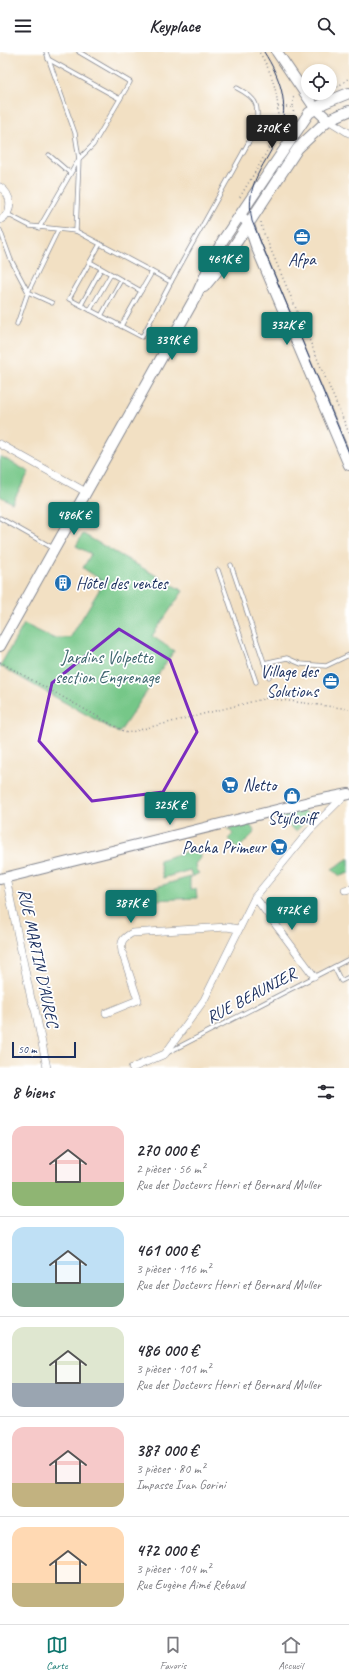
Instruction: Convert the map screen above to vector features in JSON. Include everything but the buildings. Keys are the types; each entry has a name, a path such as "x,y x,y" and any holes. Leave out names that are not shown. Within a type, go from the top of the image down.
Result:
{"main road":[{"path":"277,52 301,88"},
{"path":"0,646 196,296 223,240 309,113 315,108 349,93"},
{"path":"309,100 315,108 328,120"},
{"path":"196,296 219,269 248,222 298,148 328,120 349,111"},
{"path":"240,216 248,222 256,246 349,465"},
{"path":"3,879 299,804 347,794"}],"street":[{"path":"328,120 349,133"},
{"path":"0,187 8,195 10,201 10,208 7,214 0,220"},
{"path":"0,444 86,492"},
{"path":"135,1067 165,1054 204,1000 255,897 309,831 347,794"},
{"name":"RUE MARTIN D'AUREC","path":"3,879 47,1068"},
{"path":"255,897 314,976"},
{"path":"106,1013 138,1000 122,952 121,945 124,938 132,933 222,928 238,929"}],"lane":[{"path":"46,52 75,133 79,159 76,231"},
{"path":"39,228 70,173 79,159 93,145 130,82 79,52"},
{"path":"48,59 120,99"},
{"path":"100,244 69,299 142,337 256,129 258,108 250,95 237,88"},
{"path":"49,156 70,173"},
{"path":"7,214 30,226 76,231 171,282"},
{"path":"0,230 11,260 28,292 52,303"},
{"path":"17,324 28,292 58,230"},
{"path":"90,262 141,291"},
{"path":"80,305 101,269"},
{"path":"121,326 152,272"},
{"path":"90,310 110,274"},
{"path":"101,316 121,280"},
{"path":"0,518 55,549"},
{"path":"231,565 269,678"},
{"path":"218,570 256,682"},
{"path":"264,663 286,658 301,664 326,666 349,655"},
{"name":"RUE BEAUNIER","path":"165,1054 349,959"},
{"path":"334,967 341,981 349,977"}],"path":[{"path":"246,206 238,201 274,137 278,107 276,93 259,52"},
{"path":"337,87 349,78"},
{"path":"278,107 293,107 293,98 301,92"},
{"path":"255,213 260,216 262,229 349,433"},
{"path":"0,662 127,733 268,698 349,709"}],"highlighted area":[{"path":"119,629 170,660 197,732 163,792 92,801 39,741 52,683"}],"green space":[{"path":"0,456 29,472 12,503 0,496"},
{"name":"Jardins Volpette section Engrenage","path":"83,534 183,591 152,636 174,651 119,733 0,666 24,624 53,638 70,638 104,582 83,568 91,554 76,546"},
{"path":"304,810 310,817 296,831 277,817"},
{"path":"249,823 254,831 253,834 238,849 228,839 233,834 228,829"},
{"path":"199,848 200,858 195,864 196,870 199,873 192,877 190,870 163,878 159,860"},
{"path":"349,858 349,873 340,876 332,869"},
{"path":"190,877 190,889 196,889 197,898 153,900 153,888"}],"tram line":[{"path":"264,52 279,81 282,91 284,112 279,133 254,184 250,207 252,221 349,453"}],"place":[{"name":"Afpa","path":"302,237"},
{"name":"Hôtel des ventes","path":"63,583"},
{"name":"Village des Solutions","path":"331,681"},
{"name":"Netto","path":"230,785"},
{"name":"Styl'coiff","path":"292,796"},
{"name":"Pacha Primeur","path":"279,847"}]}
